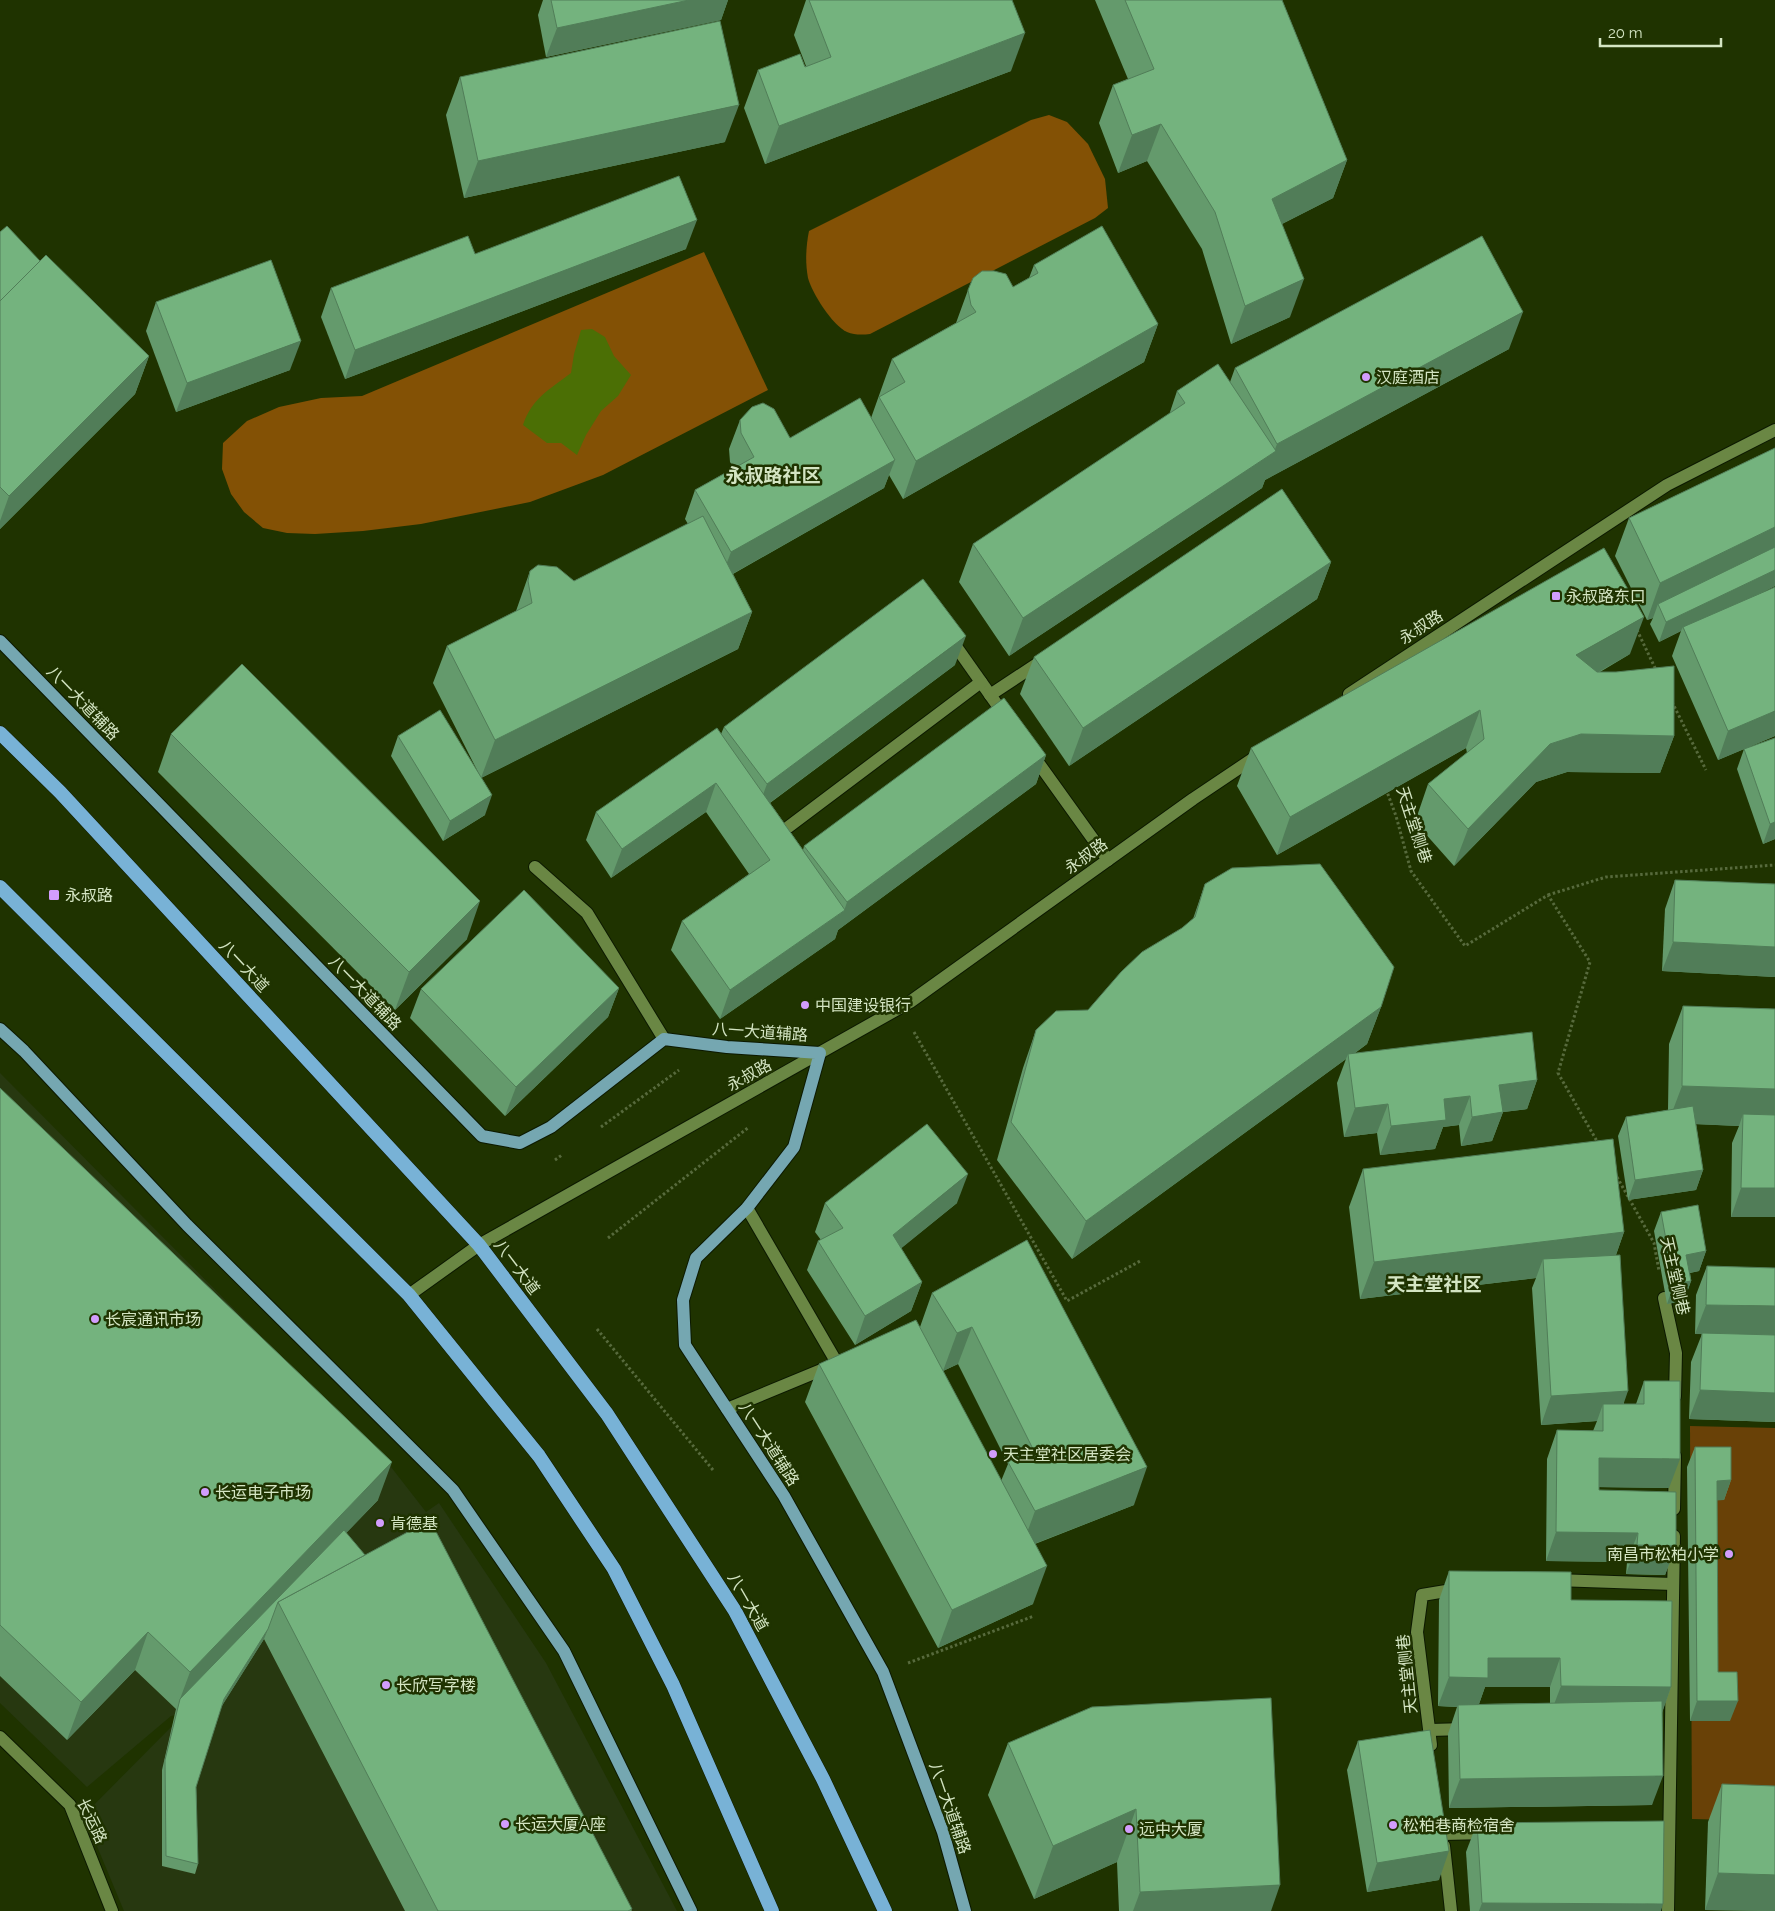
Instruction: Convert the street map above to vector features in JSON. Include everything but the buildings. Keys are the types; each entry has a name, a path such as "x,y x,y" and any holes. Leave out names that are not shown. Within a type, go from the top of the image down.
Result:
{"highway":[{"name":"八一大道","path":"0,733 60,792 478,1245 607,1414 736,1610 823,1779 885,1911"},
{"path":"0,887 409,1295 539,1456 614,1569 673,1684 772,1911"}],"main road":[{"name":"八一大道辅路","path":"0,641 482,1136 520,1143 551,1128 664,1039 711,1046 820,1053 794,1147 746,1208 696,1258 683,1300 685,1345 784,1496 883,1672 943,1832 965,1911"},
{"path":"0,1029 24,1051 187,1225 453,1490 564,1650 691,1911"}],"street":[{"name":"永叔路","path":"1335,704 1667,484 1775,430"},
{"path":"942,627 1012,727"},
{"path":"990,695 1056,652"},
{"path":"775,837 981,682"},
{"path":"1024,742 1108,860"},
{"name":"永叔路","path":"409,1295 478,1245 910,1002 1194,798 1272,746"},
{"path":"535,867 587,913 664,1039"},
{"path":"727,1409 842,1361 746,1208"},
{"name":"天主堂侧巷","path":"1664,1298 1676,1353 1675,1411"},
{"path":"1668,1911 1665,1829 1666,1724 1673,1584 1675,1440"},
{"path":"1545,1580 1673,1584"},
{"name":"天主堂侧巷","path":"1433,1758 1417,1632 1422,1595 1469,1588"},
{"path":"1430,1730 1478,1729"},
{"name":"长运路","path":"0,1737 70,1805 112,1911"},
{"path":"1452,1911 1442,1830 1502,1833"}],"path":[{"path":"1633,622 1659,674"},
{"path":"1672,700 1706,770"},
{"name":"天主堂侧巷","path":"1384,784 1396,816 1411,871 1465,946 1548,894 1606,877 1775,865"},
{"path":"1548,894 1590,962 1558,1073 1601,1150"},
{"path":"900,1007 1067,1301 1142,1260"},
{"path":"594,1132 711,1046"},
{"path":"608,1238 753,1124"},
{"path":"555,1160 563,1155"},
{"name":"天主堂侧巷","path":"1616,1175 1654,1243 1664,1298"},
{"path":"597,1329 713,1470"},
{"path":"883,1672 1034,1616"}],"shaded area":[{"path":"1049,115 1067,122 1088,144 1105,179 1108,208 1095,218 870,334 850,333 835,323 818,300 808,278 806,254 809,231 1031,120"},
{"path":"704,252 768,390 603,475 530,502 421,524 363,531 315,534 287,533 263,528 244,512 231,494 222,469 223,443 247,421 279,407 321,398 362,396"},
{"path":"592,329 605,337 614,356 631,375 618,396 601,411 586,435 577,455 561,443 547,443 523,425 536,401 571,373 581,330"},
{"name":"长运电子市场","path":"0,1073 391,1467 426,1512 439,1503 546,1663 677,1911 124,1911 84,1815 185,1713 171,1716 87,1787 0,1703"},
{"path":"1690,1426 1775,1428 1775,1821 1692,1819"}],"place":[{"name":"汉庭酒店","path":"1366,377"},
{"name":"永叔路东口","path":"1556,596"},
{"name":"永叔路","path":"54,895"},
{"name":"中国建设银行","path":"805,1005"},
{"name":"长宸通讯市场","path":"95,1319"},
{"name":"天主堂社区居委会","path":"993,1454"},
{"name":"长运电子市场","path":"205,1492"},
{"name":"肯德基","path":"380,1523"},
{"name":"南昌市松柏小学","path":"1729,1554"},
{"name":"长欣写字楼","path":"386,1685"},
{"name":"长运大厦A座","path":"505,1824"},
{"name":"松柏巷商检宿舍","path":"1393,1825"},
{"name":"远中大厦","path":"1129,1829"}],"district":[{"name":"永叔路社区","path":"773,475"},
{"name":"天主堂社区","path":"1434,1284"}]}
